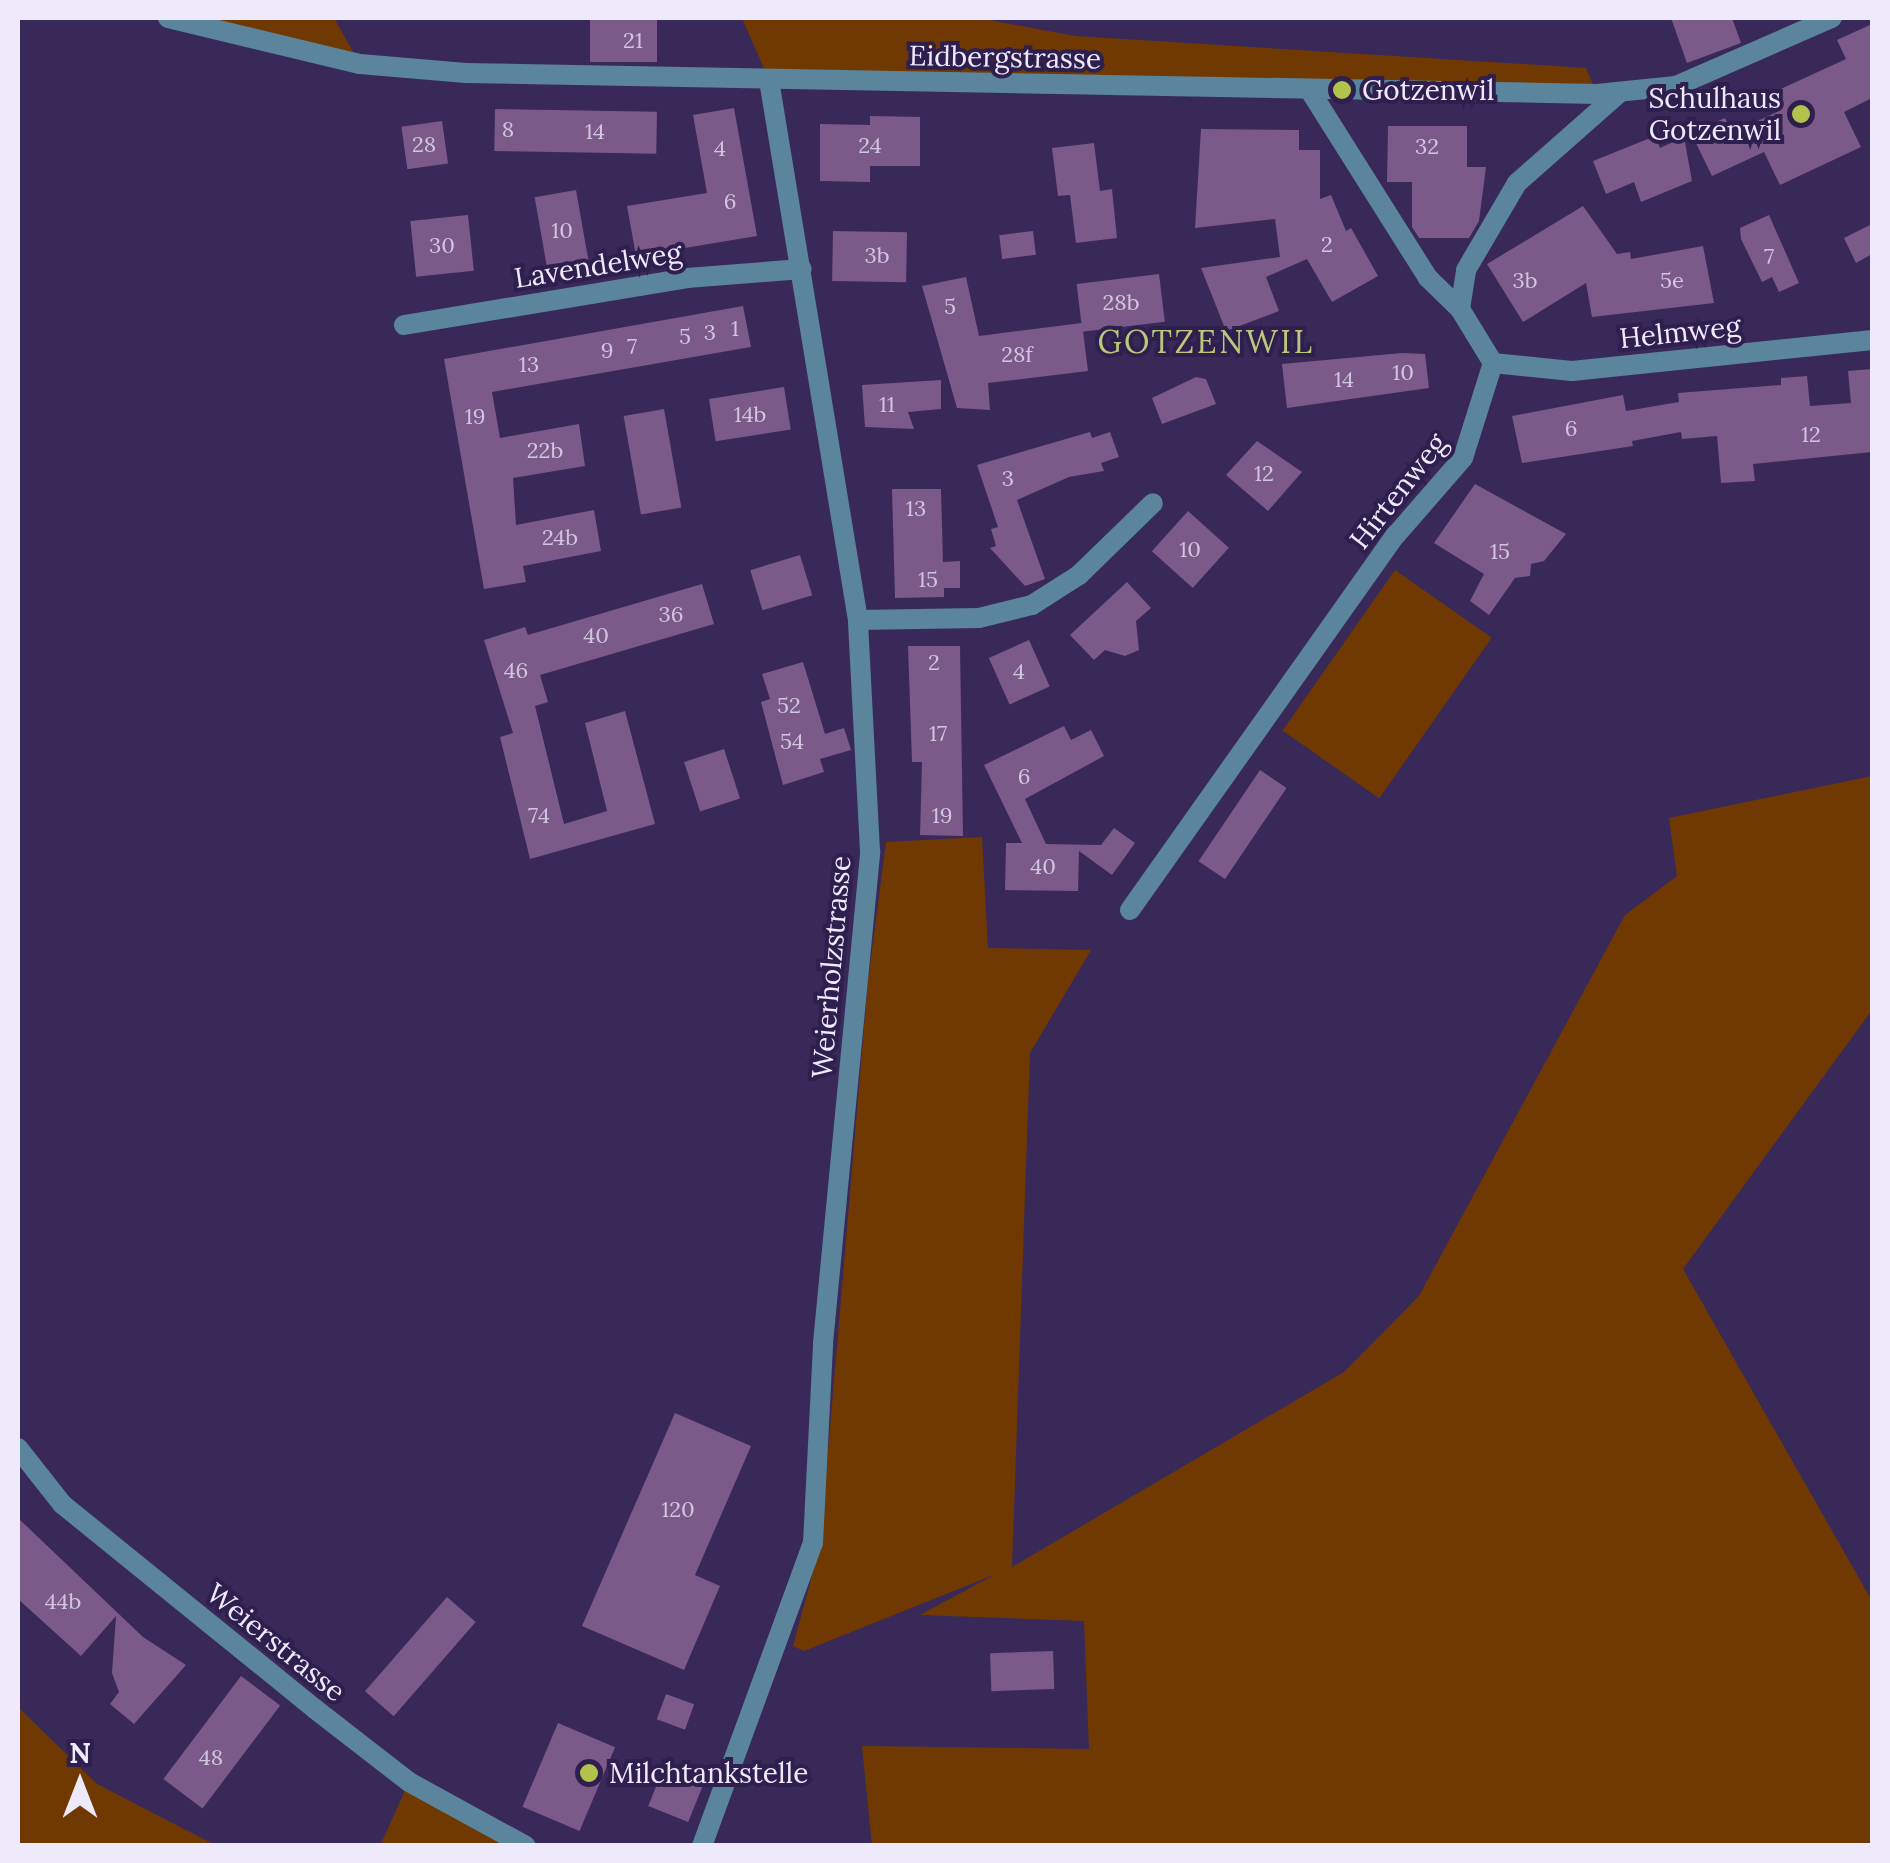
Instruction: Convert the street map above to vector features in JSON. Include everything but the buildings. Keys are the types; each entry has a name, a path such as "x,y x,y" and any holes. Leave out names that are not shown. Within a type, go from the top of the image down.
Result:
{"street":[{"name":"Eidbergstrasse","path":"168,18 360,64 769,80 1618,94 1676,86 1832,18"},
{"name":"Weierholzstrasse","path":"702,1846 813,1543 823,1343 870,850 858,620 769,80"},
{"path":"1309,89 1428,278 1460,309 1493,363"},
{"path":"1460,309 1466,270 1518,183 1618,94"},
{"name":"Lavendelweg","path":"404,325 687,278 802,269"},
{"name":"Helmweg","path":"1493,363 1572,371 1872,340"},
{"name":"Hirtenweg","path":"1130,910 1396,535 1463,458 1493,363"},
{"path":"858,620 979,618 1032,605 1079,575 1153,502"},
{"name":"Weierstrasse","path":"18,1448 62,1504 314,1709 409,1782 526,1846"}],"shaded area":[{"path":"168,18 334,18 360,64"},
{"path":"742,18 978,18 1075,36 1586,68 1597,94 769,80"},
{"path":"1395,570 1492,638 1379,798 1283,731"},
{"path":"1872,776 1872,1010 1683,1269 1872,1601 1872,1845 872,1845 862,1746 1089,1749 1084,1621 920,1615 996,1574 804,1651 793,1646 820,1546 868,981 886,842 982,837 988,948 1091,950 1030,1053 1012,1567 1344,1372 1419,1296 1625,915 1677,876 1669,818"},
{"path":"18,1707 97,1784 215,1845 18,1845"},
{"path":"409,1782 508,1846 380,1846"}],"place":[{"name":"Gotzenwil","path":"1342,90"},
{"name":"Schulhaus Gotzenwil","path":"1801,114"},
{"name":"Milchtankstelle","path":"589,1773"}],"district":[{"name":"GOTZENWIL","path":"1206,342"}]}
